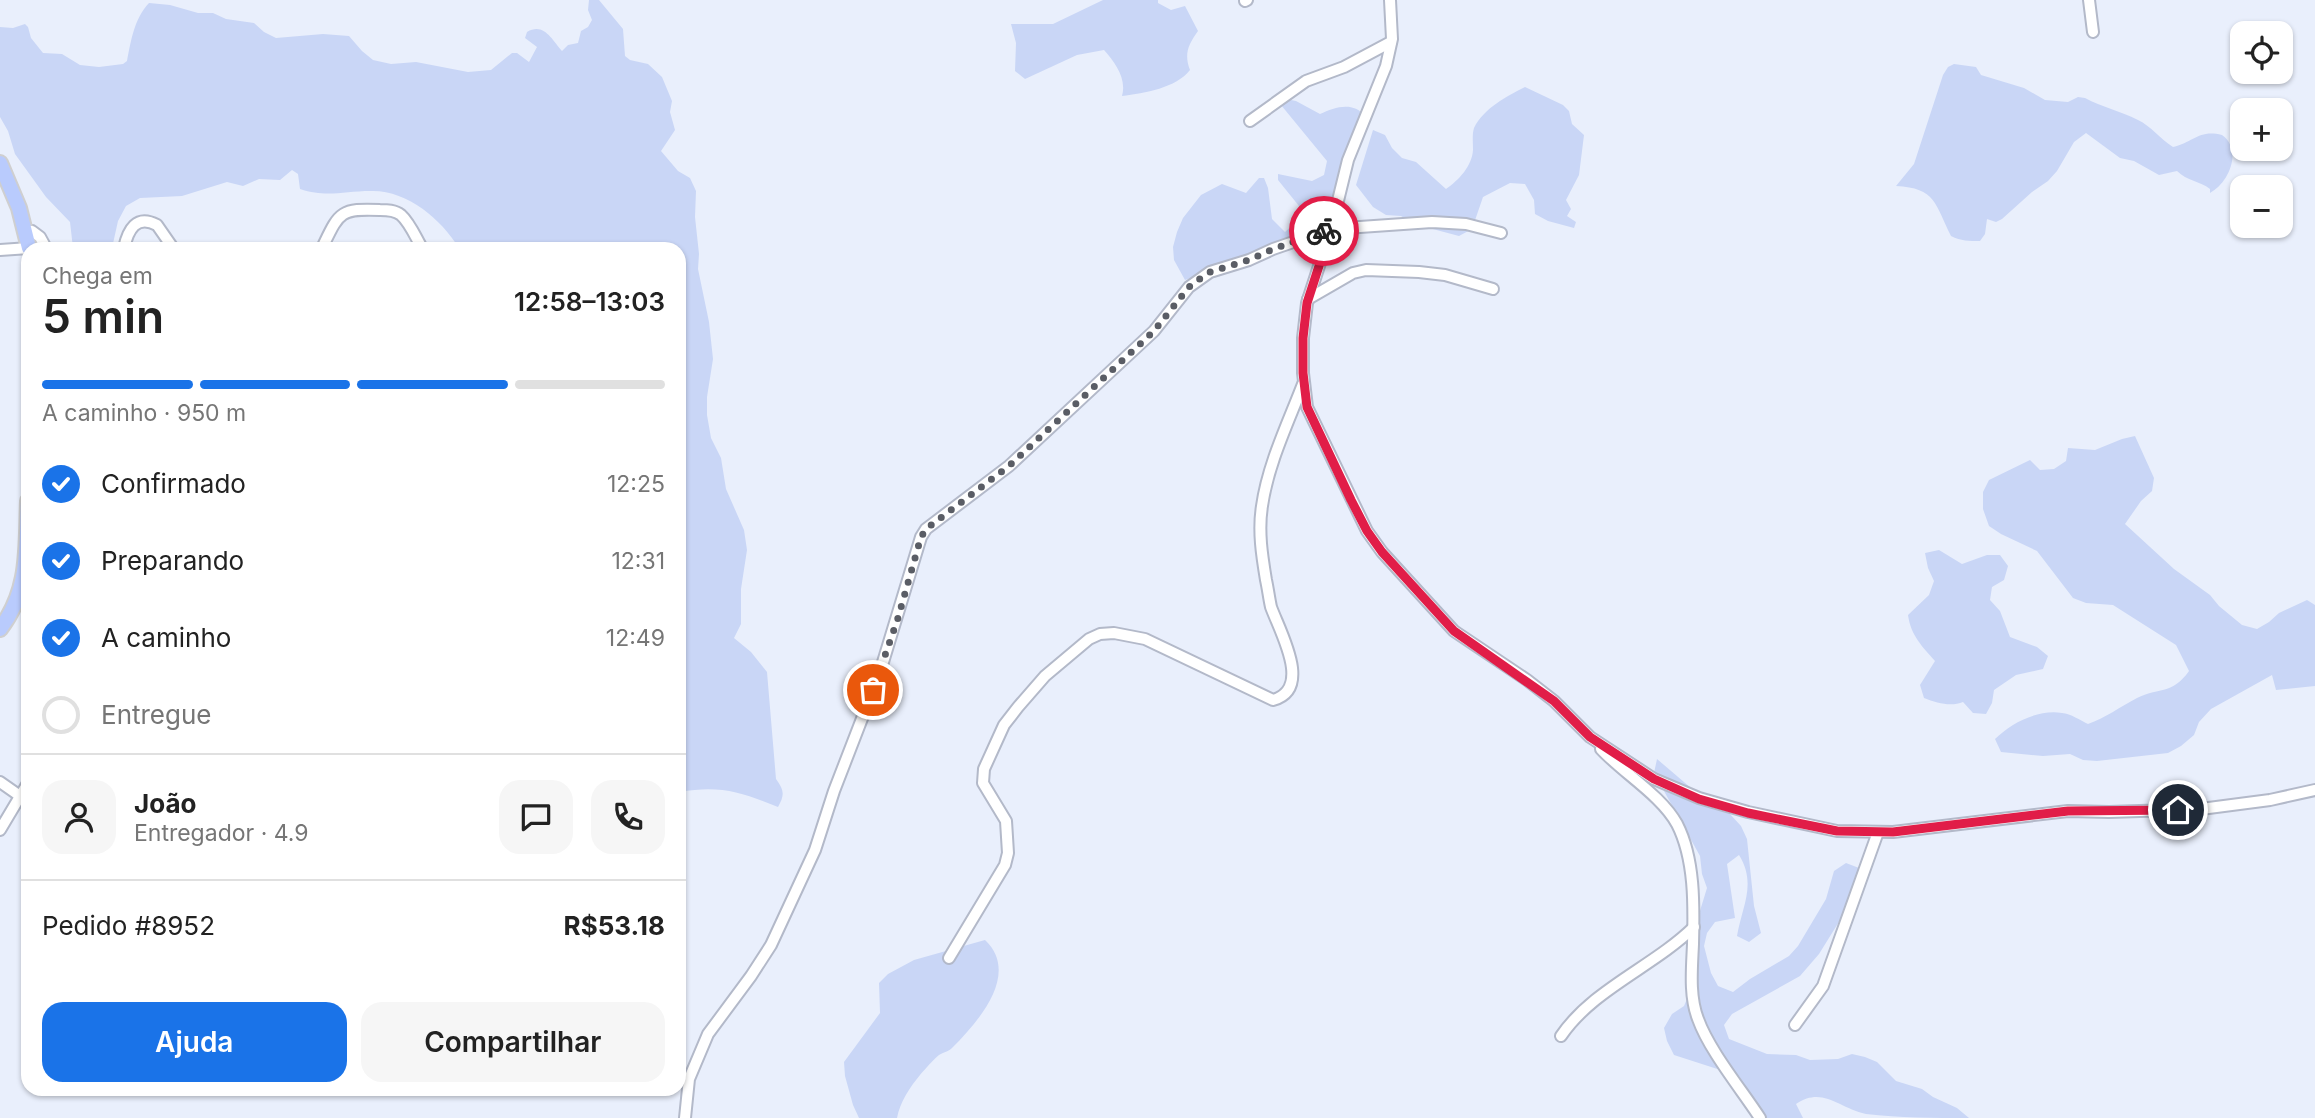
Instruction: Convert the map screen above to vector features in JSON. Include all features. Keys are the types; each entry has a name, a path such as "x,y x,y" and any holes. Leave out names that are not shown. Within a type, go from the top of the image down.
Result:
{"main road":[{"path":"0,163 19,208 28,242"},
{"path":"0,629 11,614 21,590"}],"street":[{"path":"1390,0 1391,42 1386,66 1348,160 1331,229 1308,299 1303,338 1307,407 1361,521 1382,552 1454,631 1554,701 1609,758 1667,809 1677,824 1686,847 1691,882 1692,989 1697,1018 1760,1118"},
{"path":"2089,0 2093,32"},
{"path":"1250,121 1306,81 1344,67 1391,42"},
{"path":"327,242 335,222 354,209 398,213 418,242"},
{"path":"126,242 128,232 140,221 157,225 169,242"},
{"path":"685,1118 689,1079 702,1045 771,945 815,850 834,791 880,672 921,537 926,529 1009,466 1154,331 1189,287 1210,272 1331,229 1432,222 1466,224 1501,233"},
{"path":"26,232 38,234 43,242"},
{"path":"0,250 21,249"},
{"path":"1308,299 1353,273 1366,270 1445,275 1493,289"},
{"path":"949,958 1005,865 1009,853 1006,821 983,783 984,769 1004,725 1018,707 1045,676 1088,639 1100,634 1114,633 1145,639 1273,700 1285,695 1291,687 1292,666 1270,603 1260,537 1262,506 1270,474 1304,382"},
{"path":"1590,737 1654,779 1699,799 1748,813 1837,831 1878,832 2068,811 2201,809 2270,800 2315,790"},
{"path":"0,782 20,796 0,830"},
{"path":"1795,1025 1823,986 1878,832"},
{"path":"1561,1035 1583,1009 1673,948 1693,927"}],"shaded area":[{"path":"589,0 599,0 623,29 625,56 630,60 648,64 662,77 672,101 670,112 675,130 661,151 678,171 690,178 696,191 698,269 709,322 713,359 707,415 711,438 721,458 726,489 744,530 747,550 741,589 741,624 734,638 751,652 767,672 776,779 783,793 778,807 730,791 686,791 686,242 455,242 422,208 397,195 371,191 327,194 310,192 300,189 298,174 292,170 280,180 259,179 243,186 227,182 182,196 140,198 126,206 118,221 113,242 72,242 70,222 46,197 15,154 8,131 0,117 0,27 13,28 25,24 31,38 43,53 62,54 80,65 99,67 123,64 127,61 134,31 144,9 149,3 170,5 254,23 276,38 323,34 349,36 373,60 391,64 416,62 468,72 491,70 512,53 517,53 529,62 537,47 525,38 527,32 533,29 547,34 562,51 568,45 578,43 581,31 588,27 592,20 588,10"},
{"path":"1103,0 1158,0 1158,3 1171,10 1185,6 1198,31 1188,50 1190,70 1168,85 1122,96 1121,77 1116,65 1104,50 1077,55 1025,79 1015,71 1016,43 1011,24 1053,24"},
{"path":"1954,64 1976,67 1981,75 2024,88 2045,100 2068,102 2078,97 2085,98 2143,123 2173,147 2202,135 2222,135 2230,145 2231,166 2223,182 2210,193 2206,186 2177,171 2159,175 2134,161 2120,158 2086,133 2074,142 2048,181 2002,219 1996,222 1987,219 1985,234 1980,241 1955,238 1951,236 1937,207 1927,194 1909,187 1896,186 1914,164 1948,67"},
{"path":"1525,87 1563,105 1569,111 1572,124 1584,135 1579,175 1566,200 1571,209 1567,216 1576,222 1574,228 1548,221 1535,214 1534,200 1525,184 1510,183 1483,197 1472,229 1459,236 1414,224 1401,216 1386,215 1373,207 1356,185 1373,130 1385,135 1402,158 1416,162 1446,189 1460,177 1470,162 1473,130 1478,121 1497,103"},
{"path":"1291,100 1320,114 1349,107 1365,116 1322,242 1293,244 1274,249 1185,280 1174,260 1173,247 1183,218 1201,195 1222,184 1246,193 1259,178 1264,178 1272,219 1285,232 1297,221 1299,206 1278,180 1278,174 1312,181 1324,175 1327,161 1281,105"},
{"path":"2135,436 2154,478 2152,491 2141,501 2125,524 2242,625 2257,629 2279,613 2307,600 2315,605 2315,686 2276,690 2272,675 2211,709 2199,722 2194,735 2168,753 2097,761 2083,760 2070,754 2043,756 2001,752 1995,739 2034,715 2062,713 2088,724 2137,698 2177,684 2189,671 2176,645 2113,605 2086,603 2073,598 2037,551 1989,526 1983,509 1983,492 1989,480 2030,460 2040,470 2054,469 2066,461 2068,448 2095,450"},
{"path":"1939,550 1962,564 1987,555 2000,555 2008,566 2004,580 1992,587 1990,600 2000,611 2010,637 2037,647 2048,656 2043,669 2016,675 1994,690 1992,703 1986,714 1973,713 1963,702 1944,704 1924,698 1920,685 1935,661 1914,635 1908,615 1929,595 1934,581 1925,553"},
{"path":"1657,759 1698,794 1729,813 1741,826 1747,839 1754,906 1761,933 1749,942 1737,936 1748,885 1739,855 1727,864 1735,918 1715,922 1707,933 1704,946 1711,973 1718,986 1733,992 1789,956 1798,946 1826,899 1834,871 1846,863 1859,868 1865,881 1853,906 1842,917 1819,954 1800,976 1732,1014 1724,1025 1729,1039 1767,1054 1796,1055 1810,1060 1838,1059 1852,1054 1865,1057 1877,1062 1896,1081 1922,1089 1957,1108 1969,1118 1866,1114 1831,1100 1814,1097 1796,1104 1803,1118 1761,1118 1739,1076 1674,1055 1664,1028 1672,1014 1684,1006 1689,994 1691,979 1687,953 1707,888 1700,856 1654,773"},
{"path":"985,940 995,953 999,967 992,996 984,1010 952,1048 939,1055 920,1075 900,1106 897,1118 859,1118 845,1076 844,1062 880,1013 879,983 888,974 914,960"}],"way so far":[{"path":"873,690 898,618 921,537 926,529 1009,466 1154,331 1189,287 1198,280 1210,272 1259,257 1273,249 1324,231"}],"route":[{"path":"1324,231 1331,229 1307,303 1303,338 1307,407 1367,531 1382,552 1454,631 1554,701 1590,737 1654,779 1699,799 1748,813 1837,831 1893,832 2068,811 2178,810"}]}
